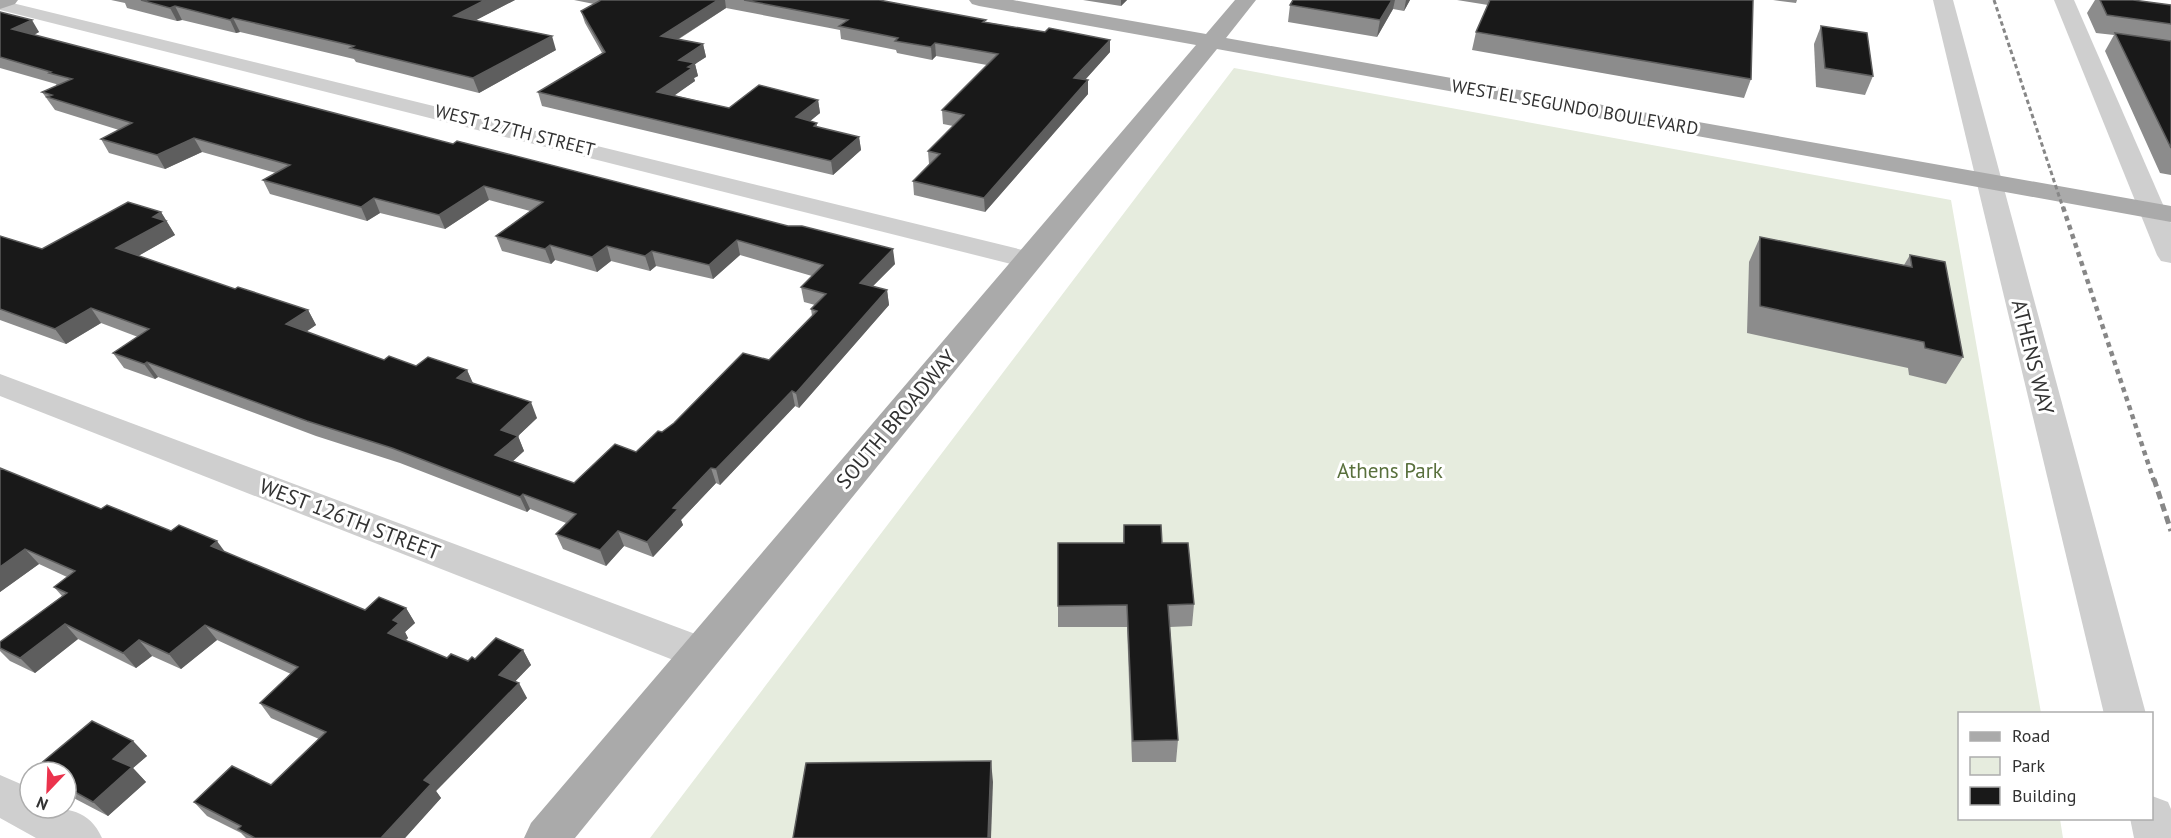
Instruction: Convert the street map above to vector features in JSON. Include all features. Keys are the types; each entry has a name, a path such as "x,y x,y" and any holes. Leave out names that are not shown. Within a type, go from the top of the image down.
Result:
{"main road":[{"path":"0,3 8,0"},
{"name":"WEST EL SEGUNDO BOULEVARD","path":"979,0 2162,213"},
{"name":"SOUTH BROADWAY","path":"547,838 1246,0"}],"street":[{"name":"ATHENS WAY","path":"1943,0 2124,712"},
{"path":"2064,0 2093,41 2162,213 2171,255"},
{"name":"WEST 127TH STREET","path":"0,3 1029,260"},
{"name":"WEST 126TH STREET","path":"0,384 700,653"},
{"path":"0,795 79,838"},
{"path":"2152,820 2157,838"}],"green space":[{"name":"Athens Park","path":"1234,68 1951,200 2041,712 1958,712 1958,820 2060,820 2063,838 650,838"}],"building":[{"path":"141,0 485,0 454,16 552,36 473,78 350,48 354,46 233,18 230,20"},
{"path":"601,0 718,0 661,36 703,44 679,60 695,63 688,67 692,68 657,92 729,108 759,85 818,100 796,117 817,123 814,126 859,137 831,161 538,92 605,52 581,11"},
{"path":"744,0 879,0 986,20 983,22 1045,32 1049,28 1110,40 1074,78 1088,80 984,198 913,181 940,154 928,151 964,115 942,110 998,54 935,43 931,47 895,41 898,38 839,26 848,20"},
{"path":"1293,0 1392,0 1380,20 1290,5"},
{"path":"1490,0 1753,0 1751,79 1476,32"},
{"path":"2100,0 2133,0 2171,5 2171,24 2107,15"},
{"path":"0,12 32,20 12,29 453,144 457,141 788,226 802,226 893,249 860,283 887,290 796,393 792,391 716,469 711,468 673,508 678,509 647,542 618,531 600,550 556,534 576,514 523,494 520,497 392,448 307,421 147,362 144,364 113,353 149,329 91,308 55,329 0,309 0,236 42,249 128,202 161,212 153,217 166,221 116,248 235,289 238,287 308,310 286,324 384,360 389,356 416,366 428,357 467,370 457,378 531,402 501,430 518,436 495,455 574,483 615,444 636,452 658,431 662,432 674,423 743,353 769,360 817,311 811,309 826,294 801,287 823,265 737,240 709,265 652,251 645,256 607,246 592,257 550,245 545,249 496,236 543,202 484,186 439,215 374,198 361,207 263,180 290,165 194,138 157,155 101,139 132,123 47,97 52,95 42,92 72,79 0,57"},
{"path":"1821,26 1867,33 1873,76 1825,68"},
{"path":"2115,33 2171,41 2171,148"},
{"path":"1760,237 1912,267 1910,255 1945,262 1963,357 1925,348 1924,342 1760,306"},
{"path":"0,468 101,509 107,505 171,531 179,525 217,541 211,546 365,610 379,597 406,608 393,620 399,623 388,633 447,658 451,654 468,661 472,657 475,659 496,638 523,650 499,675 519,683 424,780 431,784 381,838 255,838 238,829 241,826 194,802 232,766 271,785 326,732 260,703 298,667 205,625 169,654 139,640 123,653 65,624 20,658 0,648 0,642 67,593 54,587 75,571 25,549 0,567"},
{"path":"1124,525 1161,525 1162,543 1188,543 1194,604 1168,605 1178,740 1133,741 1127,605 1058,606 1058,543 1124,543"},
{"path":"92,721 133,741 113,759 132,767 93,802 78,794 78,760 45,760"},
{"path":"991,761 988,838 793,838 806,763"}],"railway":[{"path":"1994,0 2063,208"},
{"path":"2063,207 2154,481"},
{"path":"2154,479 2171,531"}]}
